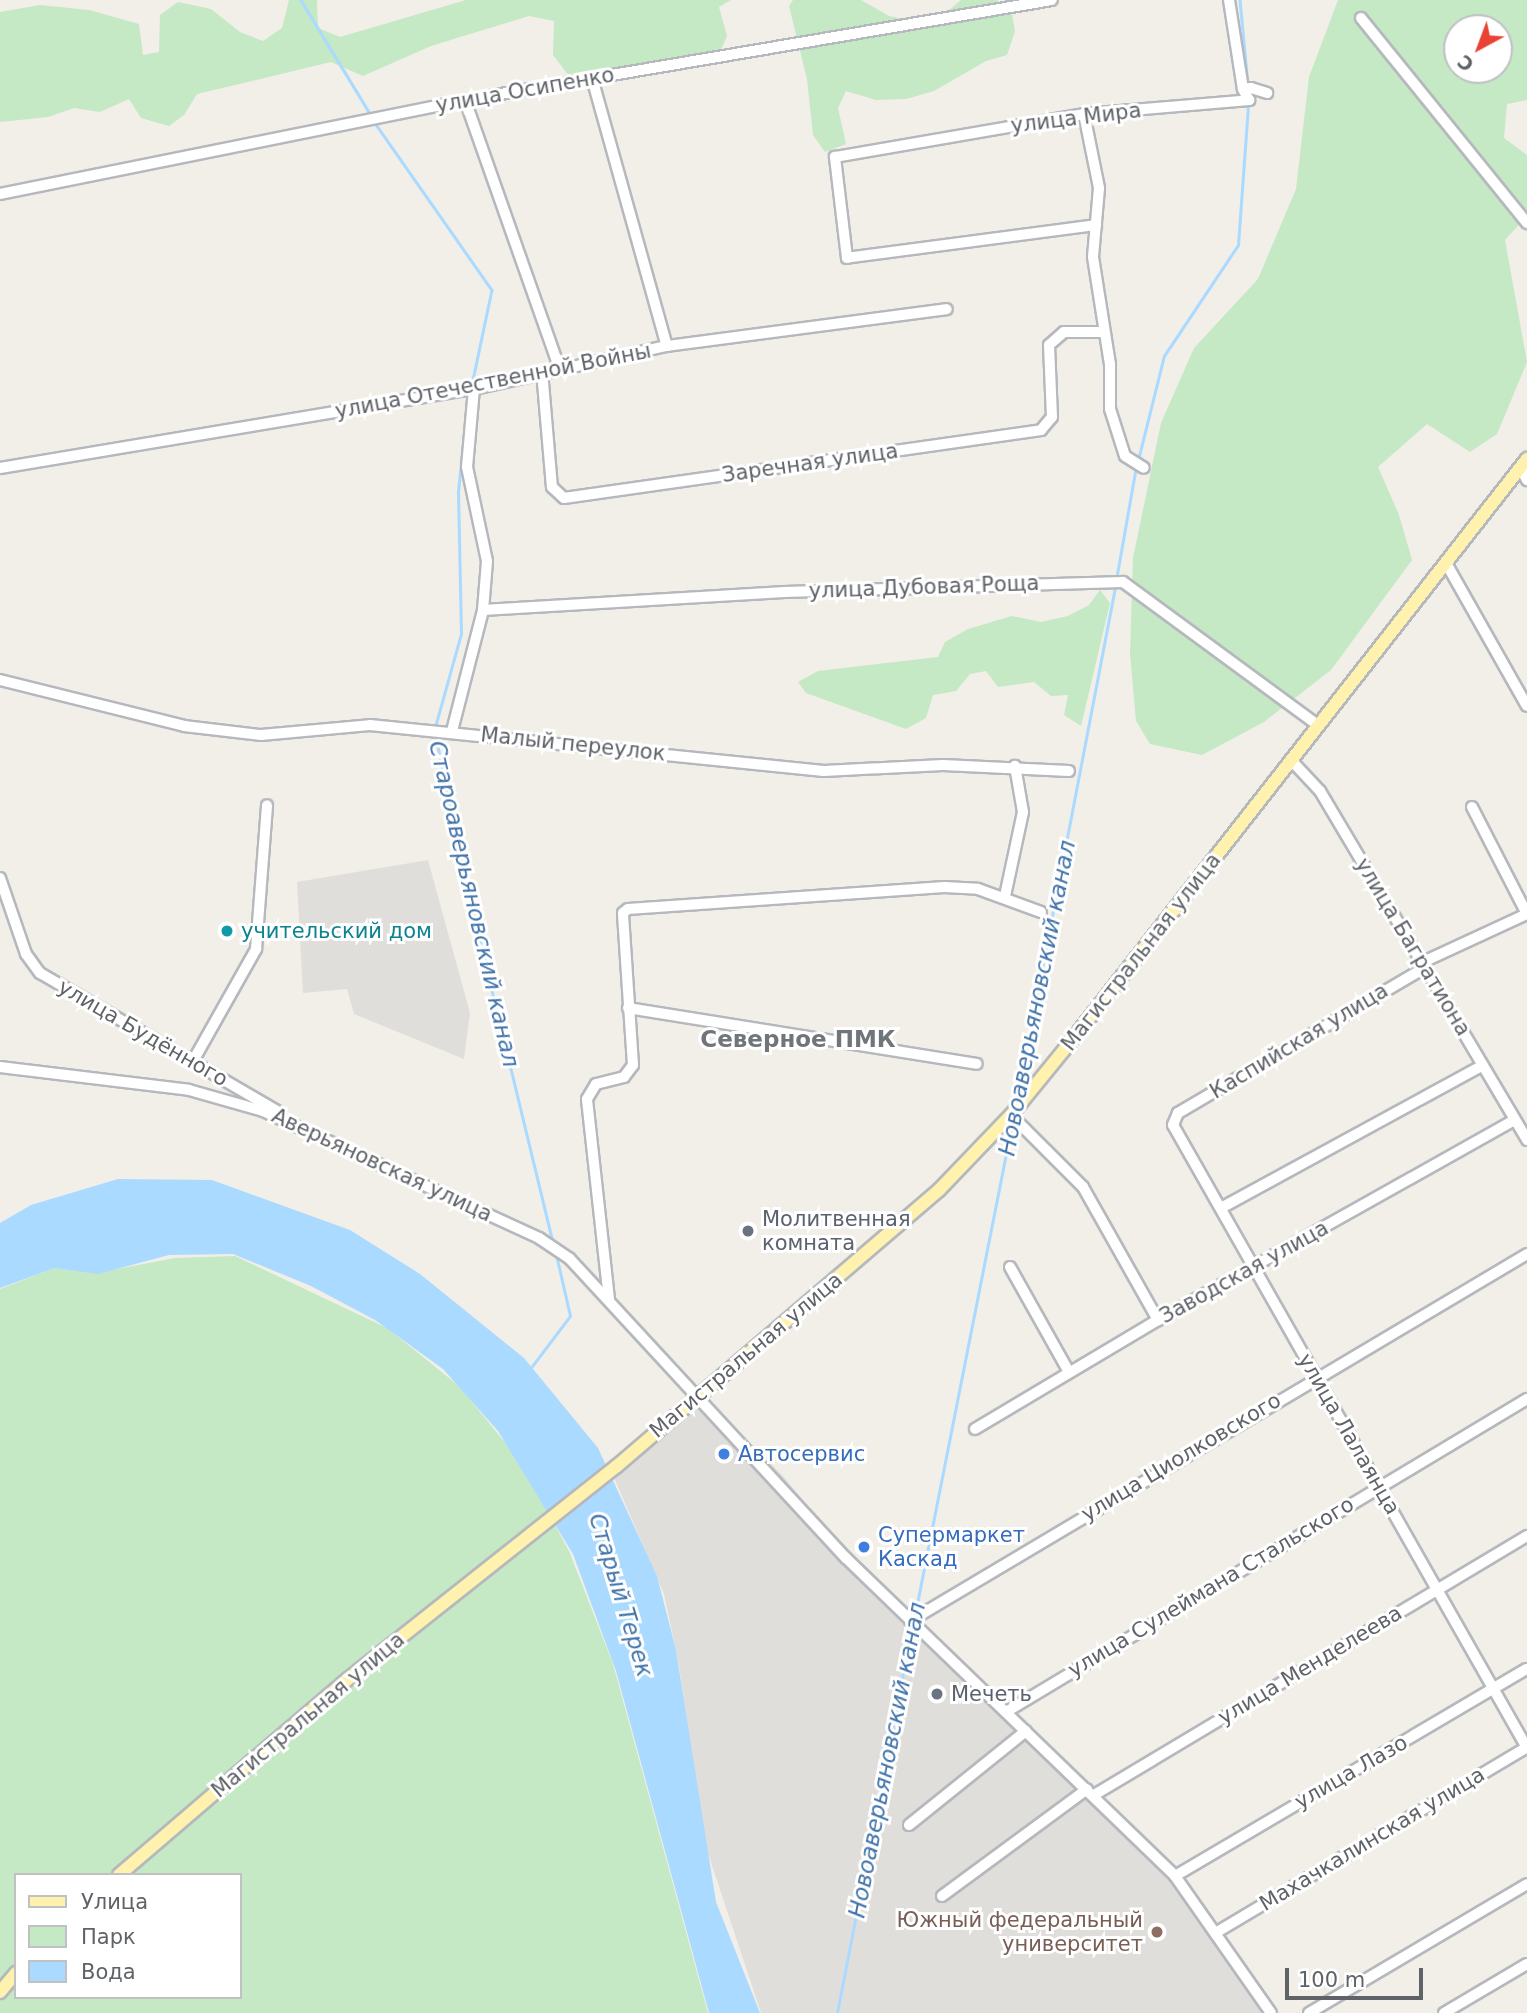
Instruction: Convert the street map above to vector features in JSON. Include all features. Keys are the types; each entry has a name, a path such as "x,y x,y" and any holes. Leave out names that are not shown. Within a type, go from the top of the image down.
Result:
{"main road":[{"name":"Магистральная улица","path":"120,1873 348,1679 617,1466 939,1190 1011,1115 1523,463"},
{"path":"0,1992 14,1975"}],"street":[{"name":"улица Осипенко","path":"0,194 466,100 1052,0"},
{"path":"1229,0 1243,89 1267,93"},
{"path":"1361,18 1527,223"},
{"path":"592,78 667,346"},
{"name":"улица Мира","path":"1096,225 847,258 835,157 868,148 1084,114 1249,100 1243,89"},
{"path":"466,100 559,367"},
{"path":"1084,114 1099,188 1093,257 1119,445 1125,456 1144,468"},
{"name":"улица Отечественной Войны","path":"0,468 474,389 559,367 667,346 947,309"},
{"name":"Заречная улица","path":"542,371 552,487 564,498 1041,430 1052,416 1049,345 1064,332 1102,332"},
{"path":"452,731 483,610 486,541 467,467 474,389"},
{"path":"1523,463 1527,480"},
{"path":"1446,563 1527,706"},
{"name":"улица Дубовая Роща","path":"483,610 784,592 1123,582 1318,725"},
{"name":"Малый переулок","path":"0,680 184,726 261,735 370,725 452,731 824,771 1015,766 1069,771"},
{"name":"улица Багратиона","path":"1290,760 1320,791 1527,1140"},
{"path":"1005,896 1023,811 1015,766"},
{"path":"193,1061 256,948 267,805"},
{"path":"1472,807 1527,914"},
{"name":"улица Будённого","path":"0,878 26,954 40,973 299,1124"},
{"path":"609,1299 587,1098 596,1084 630,1073 628,1008 620,919 628,909 944,887 978,889 1005,896 1041,912"},
{"name":"Каспийская улица","path":"1174,1119 1424,964 1527,914"},
{"path":"628,1008 977,1064"},
{"path":"1221,1208 1483,1065"},
{"name":"Аверьяновская улица","path":"0,1067 189,1090 299,1124 539,1238 570,1259 795,1506 910,1621 1091,1792 1175,1876 1217,1932 1270,2013"},
{"path":"1011,1115 1083,1187 1158,1320"},
{"name":"улица Лалаянца","path":"1174,1119 1253,1266 1527,1748"},
{"name":"Заводская улица","path":"975,1429 1158,1320 1515,1119"},
{"name":"улица Циолковского","path":"910,1621 1316,1376 1527,1254"},
{"path":"1010,1267 1069,1372"},
{"name":"улица Сулеймана Стальского","path":"1006,1712 1378,1485 1527,1399"},
{"name":"улица Менделеева","path":"942,1896 1091,1792 1527,1536"},
{"name":"улица Лазо","path":"1175,1876 1527,1669"},
{"path":"909,1825 1026,1731"},
{"name":"Махачкалинская улица","path":"1217,1932 1527,1748"},
{"path":"1309,2013 1527,1884"},
{"path":"1444,2013 1527,1964"}],"shaded area":[{"path":"428,860 470,1013 464,1059 354,1014 347,989 303,993 297,882"},
{"path":"698,1392 783,1476 864,1576 1184,1888 1269,2013 761,2013 703,1838 679,1665 664,1594 609,1466"}],"green space":[{"path":"289,0 317,0 318,28 340,37 466,0 731,0 719,7 727,36 716,61 569,76 553,55 554,21 529,16 431,46 363,76 331,62 197,94 184,115 169,126 141,118 129,99 100,112 74,108 48,117 0,122 0,12 40,5 89,10 139,24 143,55 159,52 160,15 178,2 211,9 240,32 263,41 282,28"},
{"path":"793,0 861,0 889,16 918,22 942,16 961,0 997,0 1012,14 1015,31 1007,55 986,61 934,91 906,99 876,100 846,91 838,108 846,144 825,152 813,135 807,79 789,6"},
{"path":"1338,0 1527,0 1527,100 1507,104 1504,138 1527,155 1527,216 1505,240 1527,362 1497,434 1470,452 1427,424 1378,467 1399,515 1412,560 1331,670 1264,722 1202,755 1150,744 1136,721 1130,654 1133,558 1161,423 1194,348 1258,279 1296,189 1309,77"},
{"path":"1100,590 1110,603 1081,726 1064,715 1068,695 1051,696 1034,682 998,687 986,671 970,674 956,691 933,695 926,718 906,729 806,693 798,682 818,671 938,657 945,642 968,629 1012,616 1041,622 1068,616 1089,605"},
{"path":"235,1256 387,1328 459,1386 520,1461 569,1551 613,1664 708,2013 0,2013 0,1289 55,1268 96,1273 175,1258"}],"water":[{"name":"Старый Терек","path":"118,1179 212,1180 350,1230 420,1274 524,1358 598,1448 657,1576 676,1650 716,1902 760,2013 709,2013 616,1671 573,1554 498,1431 443,1369 375,1320 311,1286 233,1254 169,1255 98,1274 55,1268 0,1288 0,1223 31,1205"}],"waterway":[{"name":"Староаверьяновский канал","path":"301,0 372,117"},
{"name":"Новоаверьяновский канал","path":"1240,0 1248,84"},
{"name":"Новоаверьяновский канал","path":"1138,460 1164,356 1238,245 1248,104"},
{"name":"Староаверьяновский канал","path":"375,123 492,290 472,385"},
{"name":"Староаверьяновский канал","path":"435,727 461,634 458,492 467,405"},
{"name":"Новоаверьяновский канал","path":"1116,580 1136,466"},
{"name":"Новоаверьяновский канал","path":"1017,1099 1115,587"},
{"name":"Староаверьяновский канал","path":"436,737 468,891 553,1242"},
{"name":"Новоаверьяновский канал","path":"915,1614 1012,1123"},
{"name":"Староаверьяновский канал","path":"530,1369 570,1316 556,1255"},
{"name":"Новоаверьяновский канал","path":"837,2013 912,1628"}],"place":[{"name":"учительский дом","path":"227,931"},
{"name":"Молитвенная комната","path":"748,1231"},
{"name":"Автосервис","path":"724,1454"},
{"name":"Супермаркет Каскад","path":"864,1547"},
{"name":"Мечеть","path":"937,1694"},
{"name":"Южный федеральный университет","path":"1157,1932"}],"district":[{"name":"Северное ПМК","path":"798,1039"}]}
